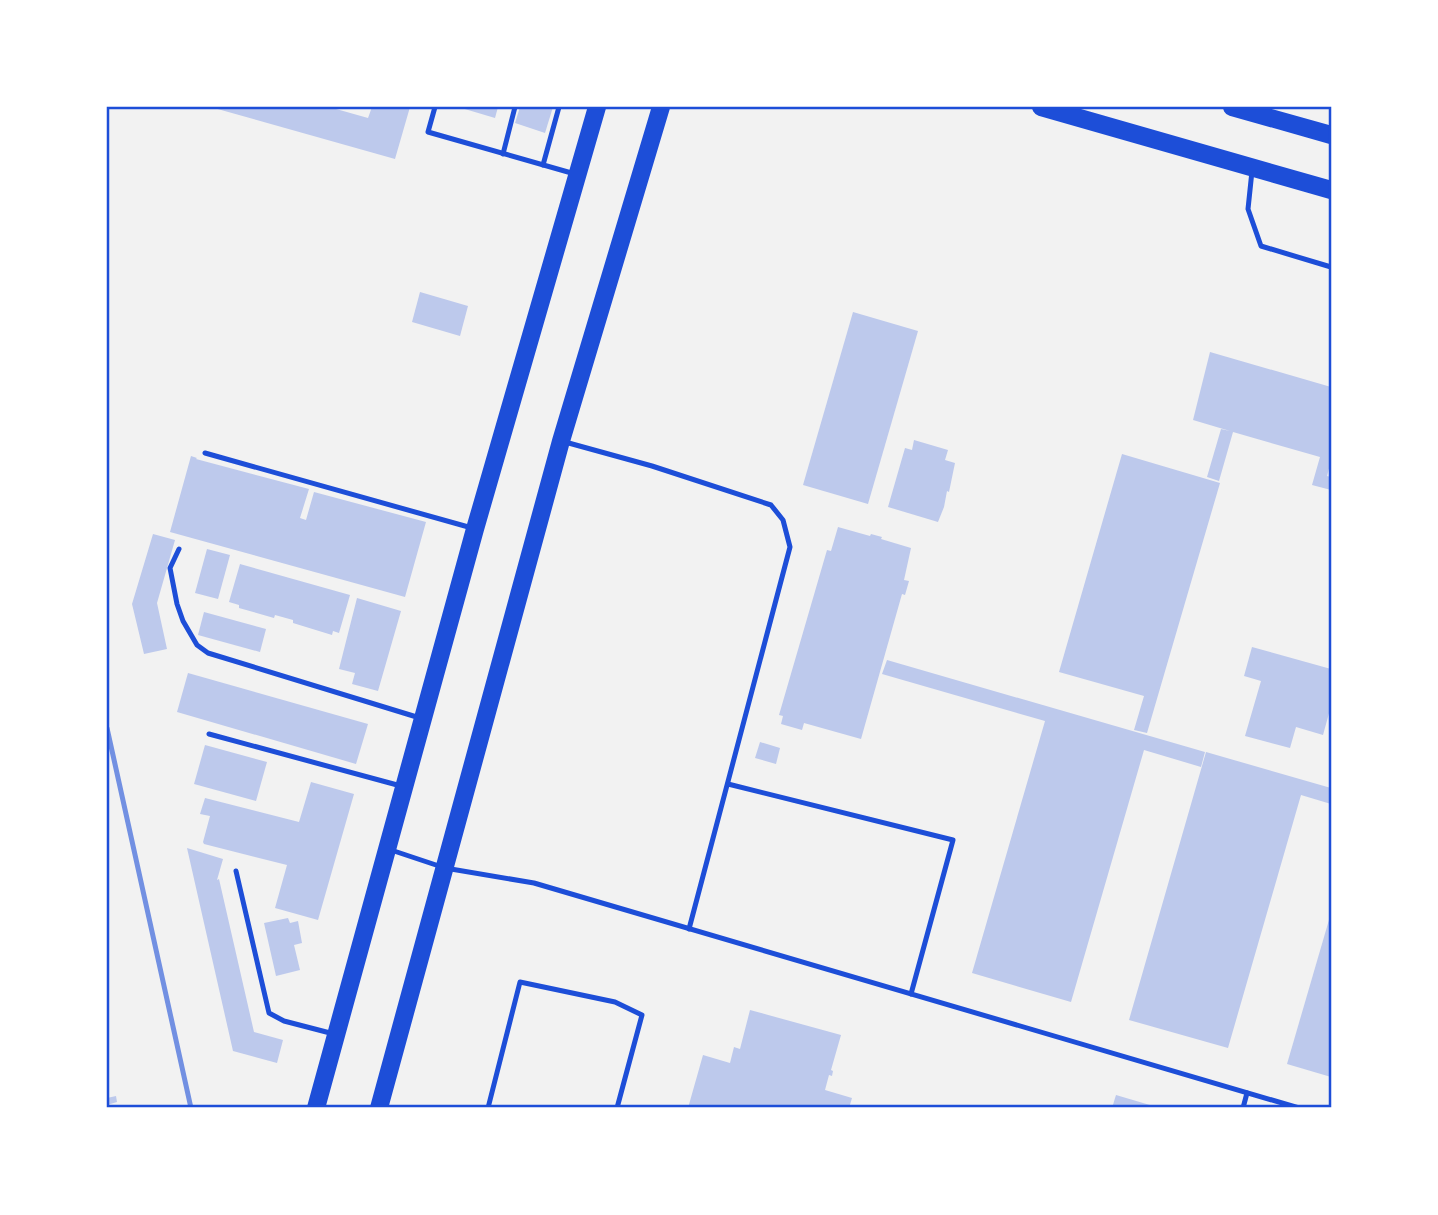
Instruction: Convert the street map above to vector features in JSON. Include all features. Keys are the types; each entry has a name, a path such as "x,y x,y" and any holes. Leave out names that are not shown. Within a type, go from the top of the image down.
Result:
{"main road":[{"path":"316,1108 475,529 597,107"},
{"path":"379,1108 561,441 661,107"},
{"path":"1041,107 1331,190"},
{"path":"1233,107 1331,135"}],"lane":[{"path":"435,107 428,132 578,175"},
{"path":"503,154 515,107"},
{"path":"542,165 559,107"},
{"path":"1252,167 1248,209 1261,246 1331,267"},
{"path":"561,441 652,466 771,505 783,520 790,547 690,929"},
{"path":"205,453 430,514 475,529"},
{"path":"179,549 170,568 177,604 197,645 208,653 423,719"},
{"path":"209,734 404,786"},
{"path":"728,784 953,840 911,994"},
{"path":"388,849 445,868 534,884 1298,1108"},
{"path":"236,871 269,1013 284,1021 337,1035"},
{"path":"488,1108 520,982 615,1002 642,1016 617,1108"},
{"path":"1244,1108 1247,1093"}],"building":[{"path":"329,107 368,118 372,107 410,107 395,159 214,108"},
{"path":"458,107 498,107 495,118"},
{"path":"520,107 553,107 545,133 515,123"},
{"path":"420,292 468,306 460,336 412,322"},
{"path":"853,312 918,331 868,504 803,485"},
{"path":"1210,352 1331,387 1331,461 1327,476 1331,477 1331,490 1312,485 1320,457 1233,432 1219,481 1207,477 1221,429 1230,431 1193,420"},
{"path":"914,440 948,450 945,460 955,463 949,492 947,491 938,522 888,507 905,448 912,450"},
{"path":"1122,454 1220,483 1147,733 1134,730 1144,696 1059,672"},
{"path":"191,456 309,489 300,518 306,520 314,492 426,522 405,597 170,532"},
{"path":"838,527 882,537 881,539 911,548 904,580 909,581 905,595 902,594 861,739 804,723 802,730 781,724 783,716 779,715 827,550 831,551"},
{"path":"153,534 175,540 157,603 167,649 144,654 132,604"},
{"path":"207,549 230,555 218,599 195,593"},
{"path":"240,564 350,595 339,633 333,631 332,635 293,623 293,620 275,615 274,618 239,608 239,605 229,602"},
{"path":"357,598 401,611 378,691 352,684 355,673 339,669"},
{"path":"204,612 266,629 260,652 198,635"},
{"path":"1252,647 1331,669 1331,706 1323,735 1296,727 1290,748 1245,736 1261,681 1244,676"},
{"path":"887,660 1205,752 1201,767 1144,750 1071,1002 972,973 1045,721 882,674"},
{"path":"188,673 368,724 356,764 177,712"},
{"path":"760,742 780,748 776,764 755,758"},
{"path":"205,745 267,762 256,801 194,784"},
{"path":"1206,752 1331,788 1331,804 1301,795 1228,1048 1129,1020"},
{"path":"311,782 354,794 318,920 275,908 287,865 204,844 210,816 200,814 205,798 299,822"},
{"path":"187,848 223,859 217,880 219,879 254,1032 283,1040 277,1063 233,1051"},
{"path":"1331,913 1331,1077 1287,1064"},
{"path":"288,918 290,923 298,921 302,943 294,945 300,970 276,976 264,923"},
{"path":"750,1010 841,1035 831,1070 832,1076 829,1075 825,1090 852,1098 849,1108 688,1108 703,1055 730,1063 734,1047 740,1049"},
{"path":"1116,1095 1160,1108 1112,1108"},
{"path":"116,1096 117,1102 107,1105 107,1098"}],"railway":[{"path":"107,728 191,1108"}]}
